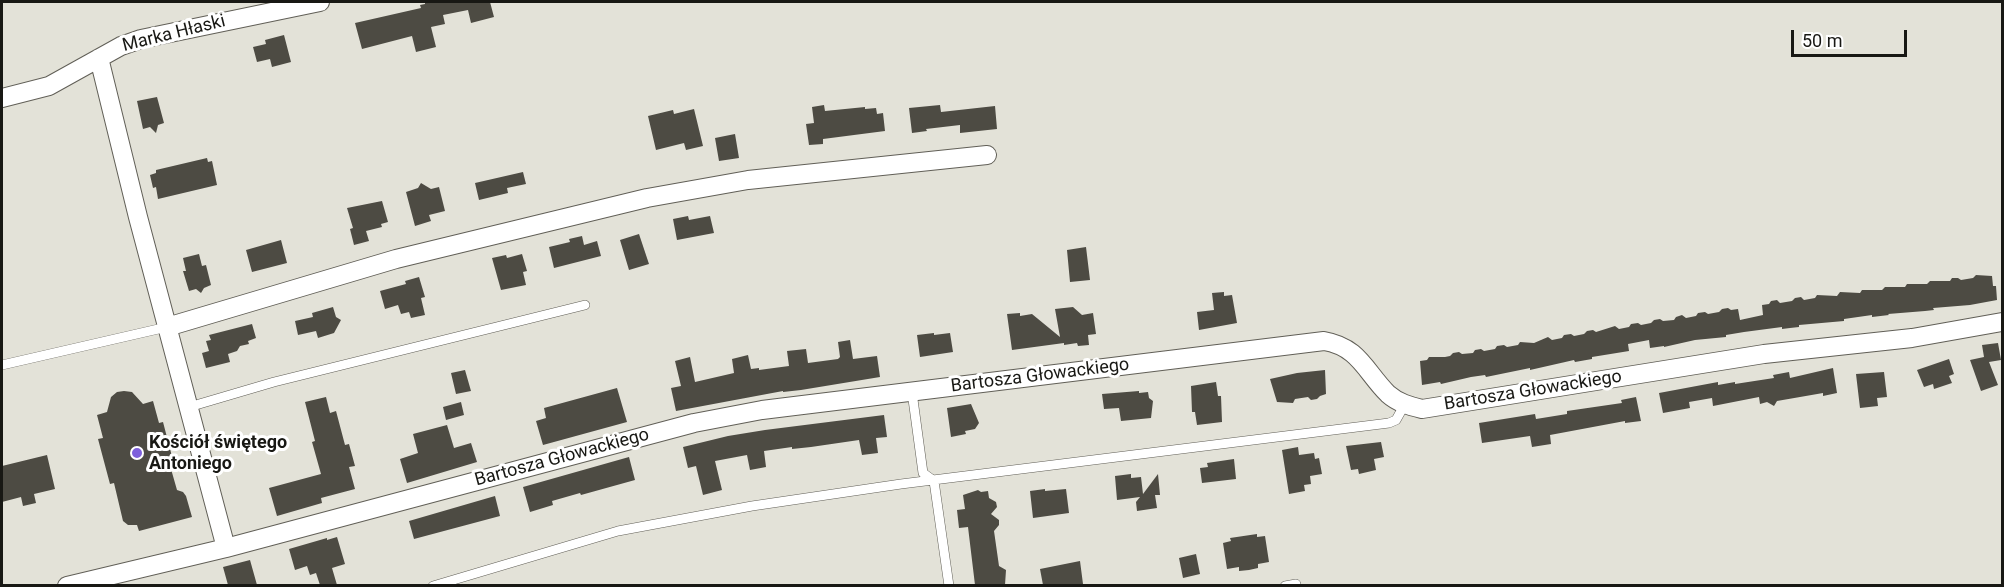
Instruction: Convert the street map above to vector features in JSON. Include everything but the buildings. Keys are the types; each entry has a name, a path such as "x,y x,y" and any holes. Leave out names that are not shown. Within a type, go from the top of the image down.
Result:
{"street":[{"name":"Marka Hłaski","path":"2,98 49,86 121,46 141,39 320,2"},
{"path":"99,58 226,548"},
{"path":"167,327 396,259 647,198 748,180 987,155"},
{"name":"Bartosza Głowackiego","path":"67,585 226,548 694,423 762,410 1324,341 1340,344 1348,349 1356,355 1389,394 1405,404 1422,409 1764,354 1912,338 2002,322"}],"lane":[{"path":"189,407 274,382 585,305"},
{"path":"2,365 167,327"},
{"path":"912,392 923,473 934,481 949,585"},
{"path":"433,585 618,531 752,506 1389,423 1395,420 1405,404"},
{"path":"1285,585 1296,584"}],"place":[{"name":"Kościół świętego Antoniego","path":"137,453"}]}
